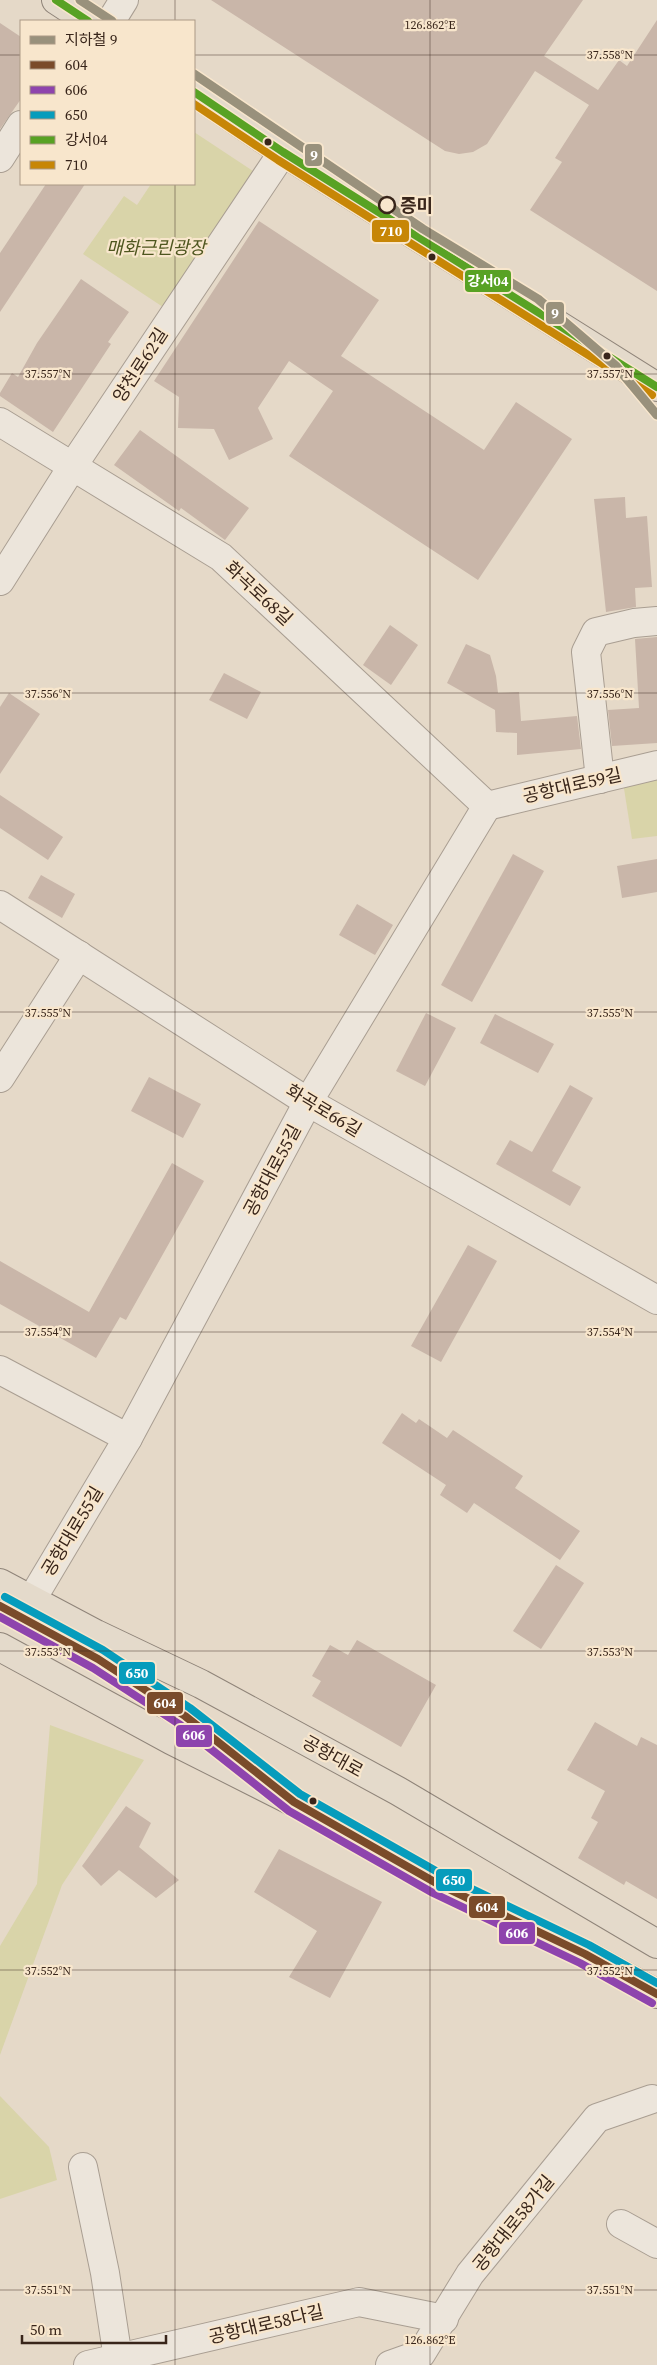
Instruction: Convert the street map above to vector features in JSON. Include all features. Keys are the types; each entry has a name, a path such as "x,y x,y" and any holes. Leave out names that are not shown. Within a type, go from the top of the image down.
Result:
{"main road":[{"path":"56,0 86,20"},
{"path":"195,93 283,152 657,387"},
{"name":"공항대로","path":"0,1584 96,1634 201,1684 398,1791 657,1944"},
{"path":"0,1647 171,1740 294,1802 438,1884 585,1954 657,1994"}],"street":[{"path":"112,20 124,0"},
{"path":"0,158 20,127"},
{"name":"양천로62길","path":"0,581 72,467 283,152"},
{"name":"화곡로68길","path":"0,422 221,557 487,806"},
{"path":"600,779 586,652 596,632 634,623 657,622"},
{"name":"공항대로59길","path":"487,806 657,765"},
{"name":"공항대로55길","path":"32,1599 128,1438 308,1102 487,806"},
{"name":"화곡로66길","path":"0,905 308,1102 657,1300"},
{"path":"0,1078 79,955"},
{"path":"0,1370 128,1438"},
{"name":"공항대로58가길","path":"390,2365 421,2354 470,2274 597,2118 652,2098"},
{"path":"83,2167 105,2273 118,2362"},
{"path":"621,2224 657,2244"},
{"name":"공항대로58다길","path":"88,2365 118,2362 358,2302 444,2318"}],"green space":[{"name":"매화근린광장","path":"195,133 259,175 169,311 83,254 124,196 137,205 150,185 195,185"},
{"path":"657,767 657,836 632,839 622,776"},
{"path":"50,1725 144,1760 62,1885 0,2055 0,1946 37,1884"},
{"path":"0,2096 49,2147 57,2180 0,2199"}],"building":[{"path":"211,0 583,0 544,56 598,90 619,60 627,66 657,20 657,291 530,210 562,162 555,158 589,105 535,71 487,144 473,152 459,154 445,151"},
{"path":"0,23 20,36 20,100 0,129"},
{"path":"45,185 84,185 0,312 0,253"},
{"path":"259,221 379,300 341,356 484,450 516,402 572,439 478,580 289,456 333,391 289,361 258,408 273,439 229,460 214,429 178,428 179,397 154,381"},
{"path":"81,279 129,312 108,342 111,344 53,432 0,396 0,393 12,373 18,377 37,343"},
{"path":"140,430 249,508 225,540 181,508 179,511 114,465"},
{"path":"625,497 626,518 647,516 652,587 635,588 636,607 606,612 594,499"},
{"path":"390,625 418,645 391,685 363,665"},
{"path":"657,637 657,743 612,746 608,710 639,708 635,639"},
{"path":"466,644 490,655 496,676 498,693 519,692 521,721 577,716 581,749 517,755 517,733 496,732 495,710 447,683"},
{"path":"224,673 261,692 247,719 209,700"},
{"path":"9,693 40,714 0,774 0,707"},
{"path":"0,795 63,837 48,860 0,828"},
{"path":"513,854 544,871 472,1002 441,985"},
{"path":"657,859 657,892 622,898 617,866"},
{"path":"41,875 75,894 62,918 28,898"},
{"path":"357,904 393,925 375,955 339,935"},
{"path":"426,1013 456,1028 425,1086 396,1071"},
{"path":"495,1014 554,1044 538,1073 480,1043"},
{"path":"149,1077 201,1104 183,1138 131,1111"},
{"path":"570,1085 593,1098 552,1171 581,1187 570,1206 496,1164 510,1140 532,1152"},
{"path":"172,1163 204,1181 126,1320 120,1317 96,1358 0,1304 0,1261 89,1312"},
{"path":"468,1245 497,1261 441,1362 411,1346"},
{"path":"402,1413 416,1423 419,1419 447,1438 453,1430 523,1476 515,1488 580,1531 560,1560 474,1503 467,1513 440,1495 446,1485 382,1443"},
{"path":"556,1565 584,1583 541,1649 513,1631"},
{"path":"357,1640 436,1685 401,1747 312,1696 321,1681 312,1676 330,1645 348,1655"},
{"path":"595,1722 637,1746 641,1737 657,1745 657,1899 626,1881 624,1885 578,1858 598,1822 591,1818 605,1791 567,1770"},
{"path":"126,1806 151,1823 139,1847 179,1880 156,1898 119,1870 101,1886 82,1866"},
{"path":"279,1849 382,1902 330,1998 289,1977 317,1931 254,1892"}],"metro line":[{"name":"9","path":"80,0 110,20"},
{"name":"9","path":"195,75 423,229 538,299 616,366 657,415"}],"transit line":[{"name":"강서04","path":"56,0 86,20"},
{"name":"강서04","path":"195,93 283,152 657,387"},
{"name":"710","path":"195,105 278,160 652,395"},
{"name":"650","path":"5,1597 103,1650 190,1708 300,1794 443,1875 589,1945 657,1983"},
{"name":"604","path":"0,1606 98,1659 185,1716 294,1802 438,1884 585,1954 657,1994"},
{"name":"606","path":"0,1617 93,1668 179,1724 289,1811 433,1893 580,1963 652,2003"}],"place":[{"name":"증미","path":"387,205"}]}
